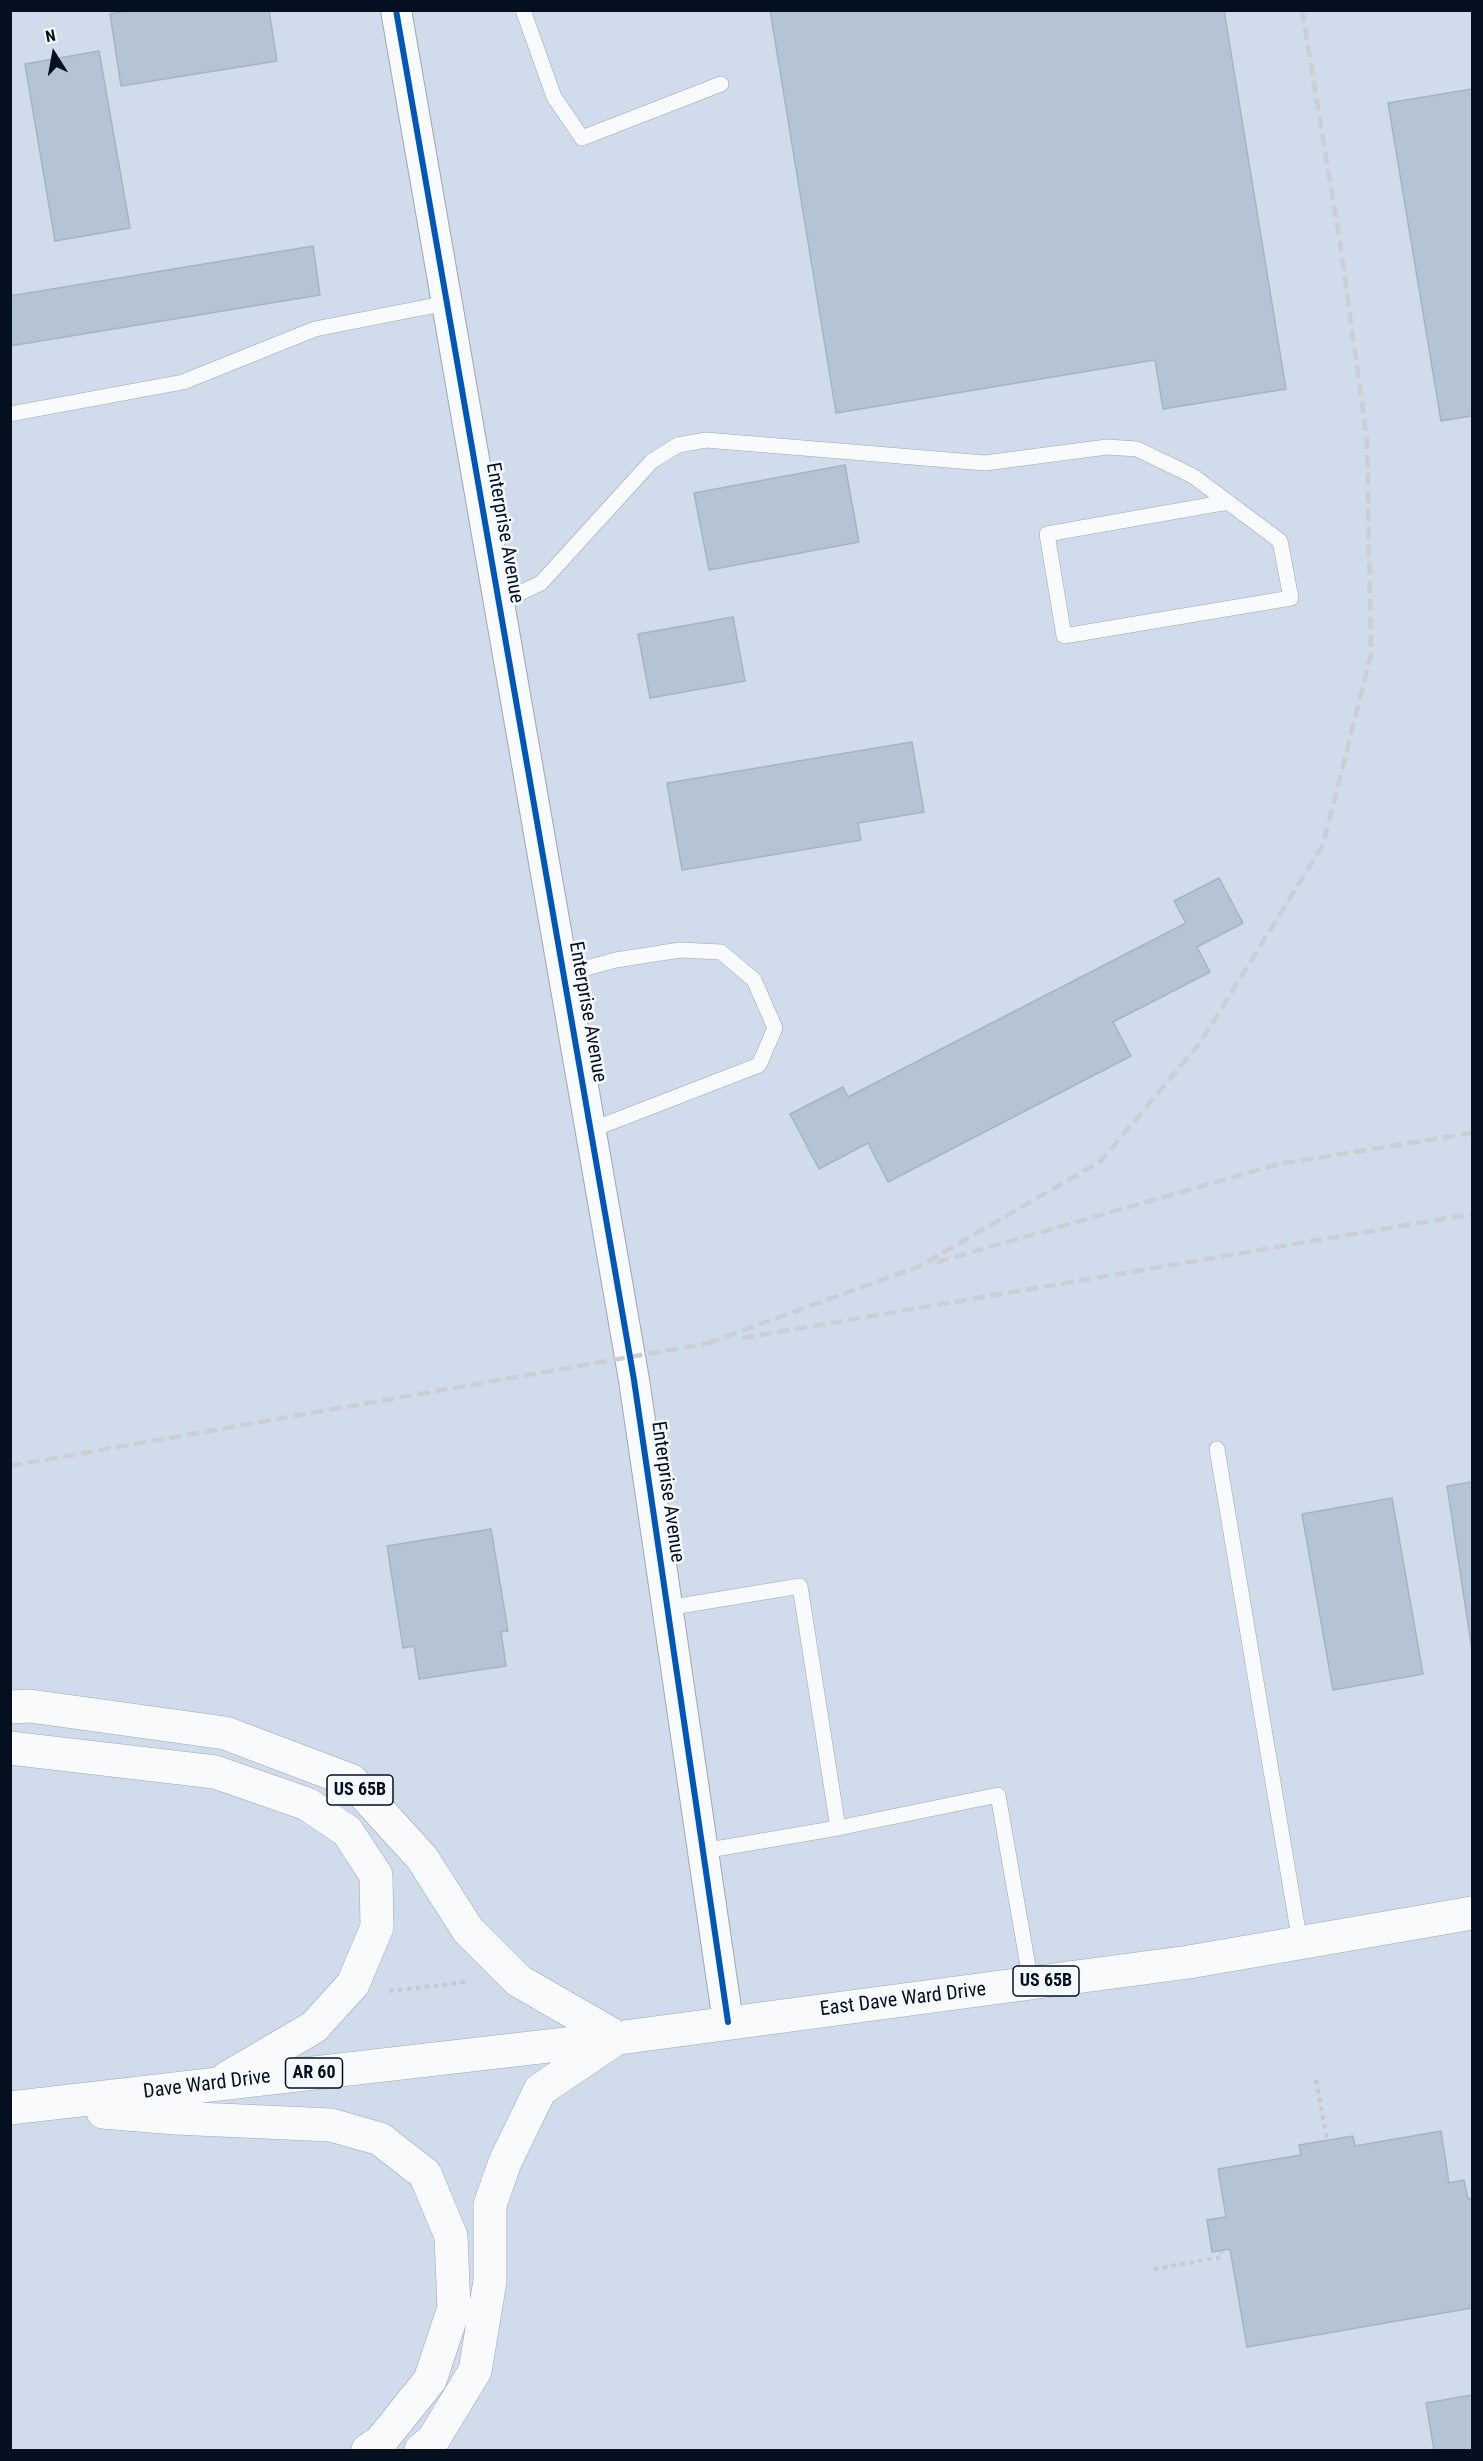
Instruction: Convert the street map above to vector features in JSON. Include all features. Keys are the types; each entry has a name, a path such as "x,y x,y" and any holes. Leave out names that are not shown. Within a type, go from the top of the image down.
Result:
{"main road":[{"name":"US 65B","path":"10,1707 30,1706 225,1733 352,1781 422,1858 468,1930 519,1981 618,2038 540,2090 505,2162 490,2205 490,2280 475,2371 433,2440 422,2451"},
{"path":"10,1748 215,1773 307,1804 347,1831 376,1875 377,1927 353,1984 314,2027 216,2084"},
{"name":"East Dave Ward Drive","path":"618,2038 1189,1962 1473,1913"},
{"name":"Dave Ward Drive","path":"21,2107 618,2038"},
{"path":"21,2107 175,2118 331,2125 380,2139 425,2174 451,2236 454,2308 430,2380 381,2442 368,2451"}],"street":[{"name":"Enterprise Avenue","path":"396,10 634,1380 728,2022"}],"lane":[{"path":"523,10 554,97 582,138 721,84"},
{"path":"10,414 183,382 315,329 447,303"},
{"path":"499,603 541,583 652,461 678,445 706,440 984,463 1107,447 1137,449 1193,476 1228,502 1280,541 1291,598 1064,636 1047,534 1228,502"},
{"path":"564,974 616,960 680,950 721,952 754,980 775,1028 759,1065 591,1130"},
{"path":"1217,1449 1300,1943"},
{"path":"667,1608 800,1586 838,1828"},
{"path":"703,1851 838,1828 998,1795 1031,1983"}],"path":[{"path":"380,1992 472,1981"},
{"path":"1316,2080 1327,2140"},
{"path":"1154,2269 1222,2257 1221,2251"}],"building":[{"path":"133,10 269,10 277,61 121,86 110,14"},
{"path":"770,10 1224,10 1286,389 1163,409 1155,360 836,413"},
{"path":"99,51 130,228 55,241 25,64"},
{"path":"1472,89 1472,416 1441,421 1388,103"},
{"path":"313,246 320,295 10,346 10,296"},
{"path":"845,465 859,542 709,570 694,493"},
{"path":"733,617 745,681 650,698 638,634"},
{"path":"912,742 924,812 858,823 861,840 682,870 667,783"},
{"path":"1219,878 1243,923 1197,947 1210,972 1113,1022 1131,1056 888,1182 868,1143 819,1169 790,1114 843,1087 848,1097 1186,923 1174,901"},
{"path":"1472,1482 1472,1650 1447,1486"},
{"path":"1392,1498 1423,1674 1333,1690 1302,1514"},
{"path":"491,1529 508,1631 501,1632 506,1666 419,1679 414,1646 403,1648 387,1546"},
{"path":"1441,2131 1449,2183 1464,2180 1468,2199 1472,2198 1472,2308 1247,2347 1230,2249 1212,2252 1207,2220 1226,2217 1218,2169 1301,2155 1299,2145 1353,2136 1355,2146"},
{"path":"1472,2395 1472,2450 1434,2450 1426,2403"}],"railway":[{"path":"708,1343 920,1266 1101,1161 1200,1043 1323,845 1371,655 1367,441 1340,242 1302,10"},
{"path":"937,1262 1279,1164 1472,1133"},
{"path":"742,1338 1472,1214"},
{"path":"10,1466 715,1342"}],"cycle path":[{"path":"396,10 634,1380 728,2022"}]}
